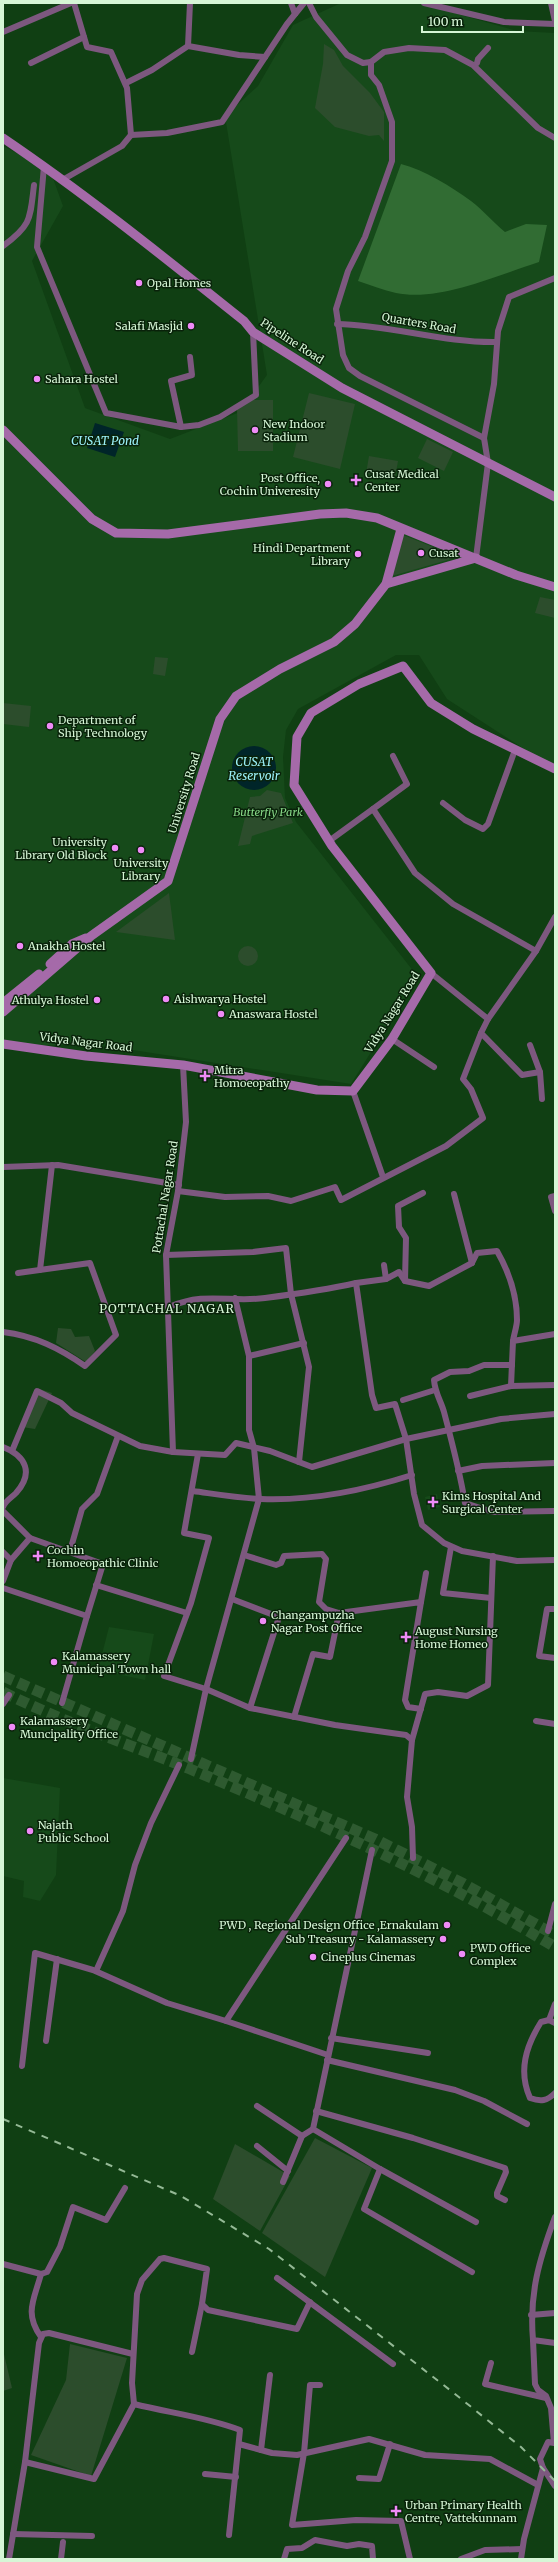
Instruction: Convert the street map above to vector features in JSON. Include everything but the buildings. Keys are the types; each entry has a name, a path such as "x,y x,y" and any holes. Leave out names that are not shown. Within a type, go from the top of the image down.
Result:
{"street":[{"path":"3,32 71,3"},
{"path":"64,179 122,146 131,135 126,83 111,52 87,47 74,3"},
{"path":"188,46 190,3"},
{"path":"291,3 295,14"},
{"path":"131,135 167,133 222,122 265,57 304,3"},
{"path":"309,3 316,17 347,55 363,64 372,62 384,52 409,48 445,50 473,65 538,128 555,138"},
{"path":"424,3 504,22 555,24"},
{"path":"458,11 460,3"},
{"path":"551,3 555,21"},
{"path":"32,63 84,37"},
{"path":"126,83 152,70 188,46 239,56 265,57"},
{"path":"477,63 478,59 488,48"},
{"path":"372,62 371,75 379,85 392,122 392,161 365,237 348,271 336,309 337,324 343,354 349,368 360,376 484,438"},
{"name":"Pipeline Road","path":"3,138 64,179 244,321 253,332 342,388 555,498"},
{"path":"44,166 37,247 106,413 181,427 199,425 220,417 256,395 253,332"},
{"path":"3,246 16,236 30,221 34,185"},
{"path":"476,558 488,463 484,438 494,384 498,331 509,297 555,278"},
{"name":"Quarters Road","path":"337,324 370,325 471,342 497,342"},
{"path":"181,427 171,381 192,375 190,358"},
{"path":"3,430 92,519 116,533 168,534 320,514 346,513 377,518 516,575 555,587"},
{"path":"386,584 401,528"},
{"path":"386,584 476,558"},
{"name":"University Road","path":"3,1012 91,936 168,881 220,719 236,696 280,669 334,642 355,624 386,584"},
{"name":"Vidya Nagar Road","path":"3,1044 86,1056 183,1065 317,1090 353,1091 392,1039 431,973 329,841 294,785 297,737 310,713 359,684 403,666 431,703 473,729 515,750"},
{"path":"443,802 465,820 483,829 488,824 515,750 555,769"},
{"path":"329,841 407,784 393,756"},
{"path":"373,809 415,873 453,904 536,951"},
{"path":"3,1167 52,1165 90,1169 225,1197 268,1196 291,1201 335,1187 341,1200 383,1177 446,1146 483,1118 471,1089 463,1079 488,1019 536,951 555,917"},
{"path":"3,1003 72,944 91,936"},
{"path":"431,973 488,1019"},
{"path":"481,1033 522,1075 540,1072"},
{"path":"392,1039 434,1067"},
{"path":"530,1045 540,1072 542,1099"},
{"name":"Pottachal Nagar Road","path":"173,1452 166,1255 179,1188 186,1122 183,1065"},
{"path":"353,1091 383,1177"},
{"path":"40,1270 52,1165"},
{"path":"405,1281 406,1238 399,1228 397,1210 398,1206 423,1193"},
{"path":"454,1194 472,1263"},
{"path":"555,1196 551,1197 555,1211"},
{"path":"166,1255 253,1252 286,1248 291,1294 309,1367 299,1462"},
{"path":"169,1307 197,1298 264,1298 327,1291 356,1283 386,1279 399,1272 405,1281 429,1286 472,1263 477,1253 494,1250 500,1256 510,1277 513,1288 517,1321 513,1341 511,1386"},
{"path":"3,1332 27,1335 47,1342 85,1366 116,1335 90,1263 18,1273"},
{"path":"384,1265 386,1279"},
{"path":"356,1283 372,1395 376,1408 395,1404 406,1438 422,1525 451,1547 517,1561 555,1560"},
{"path":"191,1759 206,1689 259,1498 254,1448 249,1430 249,1356 235,1298"},
{"path":"513,1341 555,1334"},
{"path":"249,1356 304,1343"},
{"path":"512,1365 484,1365 469,1371 450,1372 434,1380 435,1390 444,1411 447,1430 465,1503 493,1512 555,1511"},
{"path":"470,1396 511,1386 555,1385"},
{"path":"403,1400 435,1390"},
{"path":"12,1451 38,1391 61,1403 72,1413 118,1436 148,1448 173,1452 225,1455 236,1443 270,1451 312,1467 406,1438 501,1419 555,1414"},
{"path":"70,1551 82,1509 97,1494 118,1436"},
{"path":"3,1447 12,1451 26,1464 25,1477 22,1484 3,1507"},
{"path":"198,1454 193,1491 184,1532 209,1538 187,1613 164,1676 206,1689 250,1708 294,1717 406,1735 412,1740"},
{"path":"458,1471 482,1466 555,1463"},
{"path":"193,1491 259,1498 304,1498 348,1493 412,1474"},
{"path":"3,1511 30,1538 103,1564 62,1703"},
{"path":"3,1581 11,1560 30,1538"},
{"path":"451,1547 443,1593 491,1598"},
{"path":"3,1552 11,1560"},
{"path":"244,1555 276,1566 281,1563 284,1556 322,1554 326,1559 319,1602 326,1609 339,1613 420,1602"},
{"path":"413,1858 412,1827 407,1797 412,1740 424,1694 429,1692 467,1696 488,1685 493,1556"},
{"path":"421,1709 408,1707 405,1700 426,1573"},
{"path":"96,1585 187,1613"},
{"path":"3,1588 87,1616"},
{"path":"232,1599 279,1617 250,1708"},
{"path":"555,1609 547,1609 539,1656 555,1658"},
{"path":"294,1717 313,1654 330,1658 339,1613"},
{"path":"3,1704 9,1695"},
{"path":"536,1721 555,1724"},
{"path":"96,1971 124,1911 135,1865 151,1823 179,1765"},
{"path":"226,2021 346,1838"},
{"path":"283,2182 302,2136 313,2129 331,2038 372,1850"},
{"path":"548,1931 555,1904"},
{"path":"22,2066 35,1953 96,1971 167,2003 226,2021 327,2058 455,2090 484,2101 527,2124"},
{"path":"46,2041 57,1959"},
{"path":"555,2004 552,2021 541,2022 524,2057 524,2086 530,2098 538,2101 548,2100 555,2093"},
{"path":"331,2038 428,2053"},
{"path":"257,2106 302,2136"},
{"path":"316,2111 505,2168 506,2172 497,2193 497,2196 505,2200"},
{"path":"313,2129 380,2170 476,2222"},
{"path":"257,2146 288,2171"},
{"path":"380,2170 364,2209 472,2272"},
{"path":"41,2337 32,2325 31,2318 41,2274 50,2268 73,2207 106,2220 125,2188"},
{"path":"555,2217 537,2269 531,2315 535,2384 538,2390 547,2398 555,2430 554,2443 548,2442 543,2449 540,2459 543,2468 555,2486"},
{"path":"25,2462 94,2479 134,2404 132,2383 137,2294 142,2280 160,2259 164,2258 207,2270 192,2352"},
{"path":"3,2264 41,2274"},
{"path":"278,2278 393,2364"},
{"path":"202,2304 208,2310 297,2329 310,2302"},
{"path":"531,2315 555,2313"},
{"path":"9,2559 25,2462 39,2343 41,2337 43,2334 49,2333 133,2354"},
{"path":"533,2340 555,2343"},
{"path":"491,2363 485,2384 547,2398"},
{"path":"261,2450 270,2374"},
{"path":"320,2385 310,2385 304,2453 292,2525 356,2520 401,2521 410,2558 418,2559"},
{"path":"134,2404 222,2423 240,2430 240,2444 229,2535"},
{"path":"240,2444 272,2453 304,2453 369,2439 425,2455 490,2459 538,2485"},
{"path":"358,2478 379,2479 390,2444"},
{"path":"521,2559 522,2549 543,2468"},
{"path":"205,2474 236,2477"},
{"path":"13,2534 92,2536"},
{"path":"284,2559 287,2548 302,2548 315,2540 347,2546 359,2544 372,2546 373,2559"},
{"path":"61,2559 63,2542"},
{"path":"461,2559 474,2557 485,2550 522,2549"}],"shaded area":[{"path":"341,3 419,3 517,31 555,33 555,769 447,699 419,655 396,655 298,709 286,730 283,757 285,798 296,822 418,977 351,1084 101,1045 3,1045 3,146 50,170 63,206 32,261 85,408 170,439 240,412 267,375 225,116 258,86 293,25"},
{"path":"401,164 428,174 455,190 471,201 505,232 526,224 547,225 539,262 468,286 431,294 413,295 396,293 358,281"},
{"name":"Kims Hospital And Surgical Center","path":"437,1494 440,1507 428,1510 425,1497"},
{"path":"109,1627 154,1634 145,1680 98,1670"},
{"name":"Najath Public School","path":"3,1778 60,1788 56,1875 40,1901 23,1897 24,1881 3,1876"}],"green space":[{"path":"324,44 334,50 343,66 370,93 384,112 384,141 379,135 369,136 335,127 315,108 323,64"},
{"path":"309,393 355,404 340,469 293,457"},
{"name":"New Indoor Stadium","path":"253,400 273,400 273,451 238,451 237,408"},
{"path":"427,439 453,452 444,471 418,458"},
{"path":"369,456 398,461 395,478 366,474"},
{"path":"403,535 458,557 392,576"},
{"path":"540,597 555,600 555,618 535,613"},
{"path":"155,657 168,658 165,676 153,674"},
{"path":"3,703 31,706 29,727 3,724"},
{"name":"Butterfly Park","path":"267,790 281,793 293,823 252,836 250,844 238,846 250,797 260,796"},
{"path":"169,893 175,940 116,932"},
{"path":"248,946 255,949 258,956 255,963 248,966 241,963 238,956 241,949"},
{"path":"58,1328 71,1329 75,1337 89,1336 95,1351 86,1362 56,1343"},
{"path":"39,1389 52,1393 35,1429 22,1427"},
{"path":"315,2138 372,2168 325,2277 262,2233"},
{"path":"235,2144 290,2176 260,2231 213,2199"},
{"path":"70,2344 127,2358 91,2476 31,2455 66,2380"},
{"path":"3,2350 12,2388 3,2391"}],"water":[{"name":"CUSAT Pond","path":"95,423 124,432 115,457 87,448"},
{"name":"CUSAT Reservoir","path":"250,746 258,746 270,752 276,764 276,772 270,784 258,790 250,790 238,784 232,772 232,764 238,752"}],"tunnel":[{"path":"3,1676 375,1839 464,1884 555,1935"},
{"path":"3,1692 49,1713 237,1788 329,1829 421,1873 511,1921 555,1947"}],"railway":[{"path":"3,2119 181,2196 269,2249 521,2447 555,2481"}],"place":[{"name":"Opal Homes","path":"139,283"},
{"name":"Salafi Masjid","path":"191,326"},
{"name":"Sahara Hostel","path":"37,379"},
{"name":"New Indoor Stadium","path":"255,430"},
{"name":"Cusat Medical Center","path":"356,480"},
{"name":"Post Office, Cochin Univeresity","path":"328,484"},
{"name":"Cusat","path":"421,553"},
{"name":"Hindi Department Library","path":"358,554"},
{"name":"Department of Ship Technology","path":"50,726"},
{"name":"University Library Old Block","path":"115,848"},
{"name":"University Library","path":"141,850"},
{"name":"Anakha Hostel","path":"20,946"},
{"name":"Aishwarya Hostel","path":"166,999"},
{"name":"Athulya Hostel","path":"97,1000"},
{"name":"Anaswara Hostel","path":"221,1014"},
{"name":"Mitra Homoeopathy","path":"205,1076"},
{"name":"Kims Hospital And Surgical Center","path":"433,1502"},
{"name":"Cochin Homoeopathic Clinic","path":"38,1556"},
{"name":"Changampuzha Nagar Post Office","path":"263,1621"},
{"name":"August Nursing Home Homeo","path":"406,1637"},
{"name":"Kalamassery Municipal Town hall","path":"54,1662"},
{"name":"Kalamassery Muncipality Office","path":"12,1727"},
{"name":"Najath Public School","path":"30,1831"},
{"name":"PWD , Regional Design Office ,Ernakulam","path":"447,1925"},
{"name":"Sub Treasury - Kalamassery","path":"443,1939"},
{"name":"PWD Office Complex","path":"462,1954"},
{"name":"Cineplus Cinemas","path":"313,1957"},
{"name":"Urban Primary Health Centre, Vattekunnam","path":"396,2511"}],"district":[{"name":"POTTACHAL NAGAR","path":"167,1308"}]}
